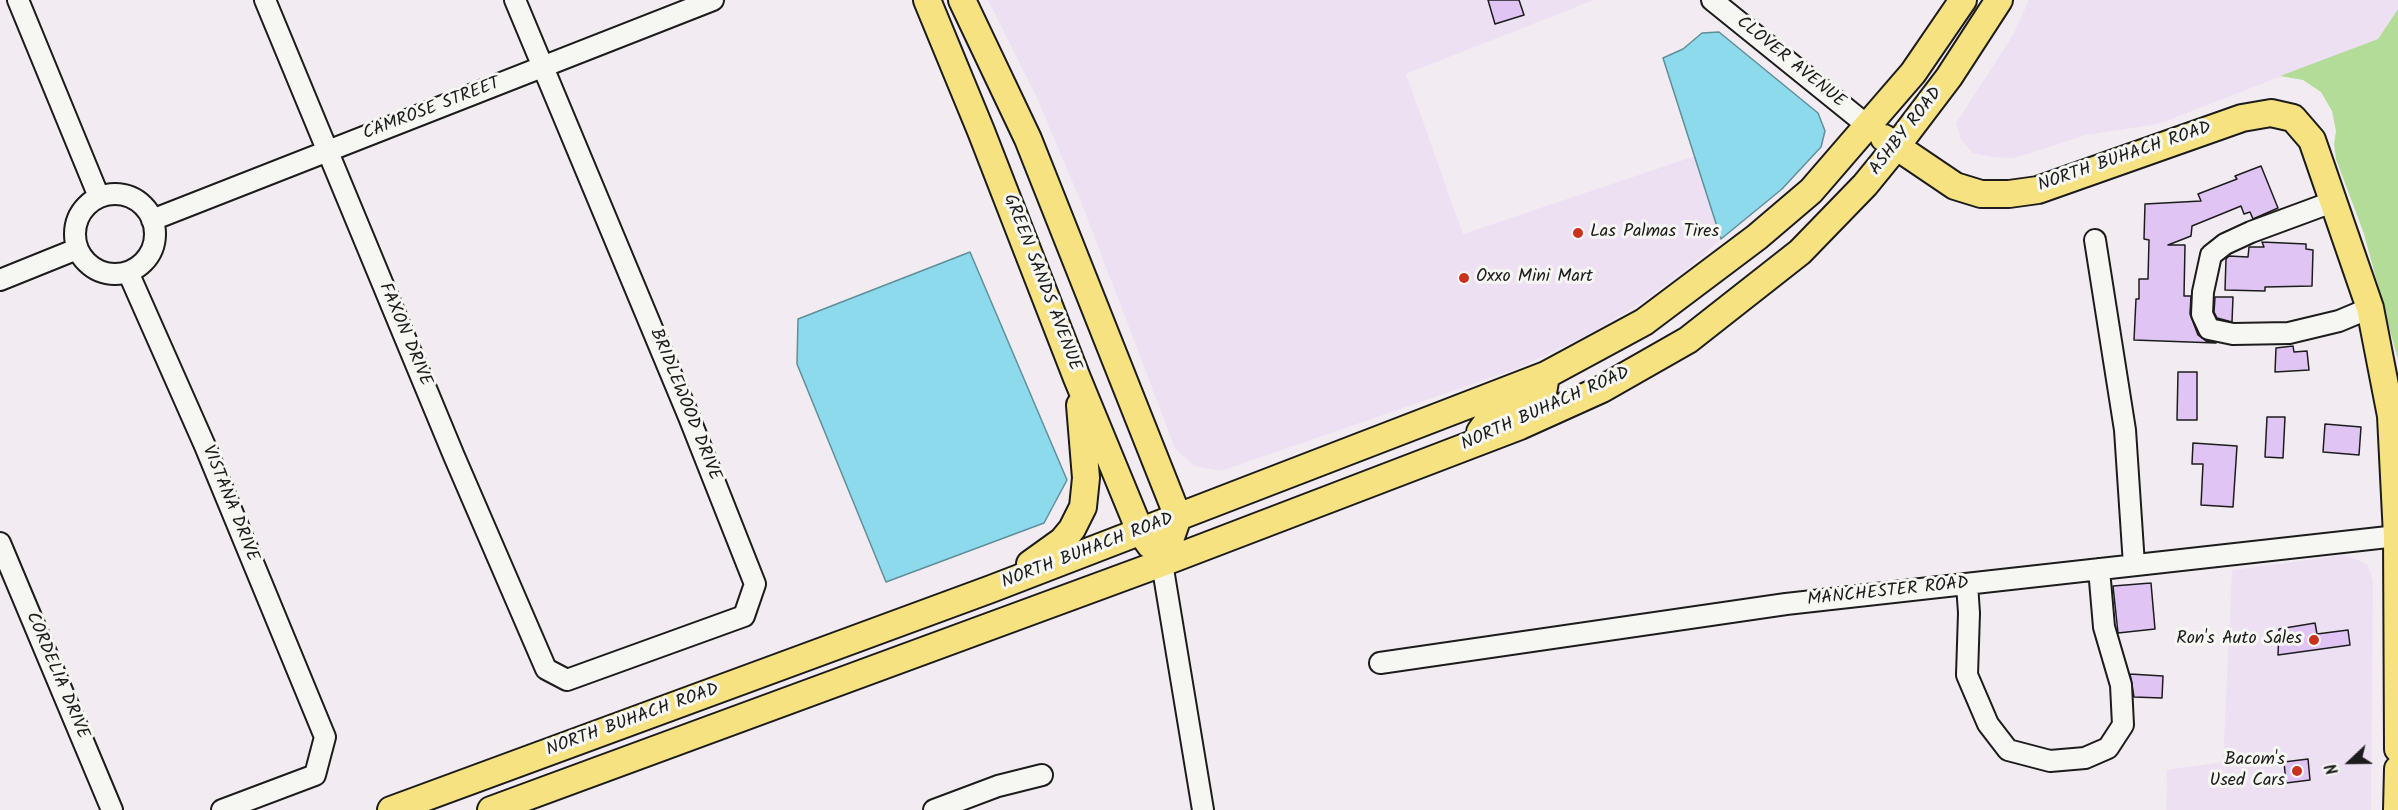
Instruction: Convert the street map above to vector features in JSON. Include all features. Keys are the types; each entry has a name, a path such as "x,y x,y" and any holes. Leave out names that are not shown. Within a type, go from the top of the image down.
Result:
{"main road":[{"name":"GREEN SANDS AVENUE","path":"927,0 1140,531 1162,563"},
{"path":"962,0 1032,149 1178,517"},
{"name":"ASHBY ROAD","path":"1757,237 1811,191 1868,126 1913,73 1963,0"},
{"name":"ASHBY ROAD","path":"1800,252 1865,185 1896,147 1956,67 1999,0"},
{"name":"NORTH BUHACH ROAD","path":"1868,126 1955,186 1981,194 2009,194 2038,190 2242,118 2271,113 2293,118 2312,141 2335,201"},
{"path":"2335,201 2370,308 2391,416 2397,536 2398,749"},
{"name":"NORTH BUHACH ROAD","path":"391,810 991,589 1546,375 1644,322 1757,237"},
{"name":"NORTH BUHACH ROAD","path":"491,810 1162,563 1520,426 1602,389 1688,340 1800,252"},
{"path":"1468,446 1488,422 1543,393 1546,375"},
{"path":"991,589 1062,541 1072,529 1083,507 1086,478 1077,378"},
{"name":"GREEN SANDS AVENUE","path":"1162,563 1178,517"},
{"path":"2397,810 2398,769"}],"street":[{"path":"18,0 99,197"},
{"name":"FAXON DRIVE","path":"265,0 454,456 546,669"},
{"name":"BRIDLEWOOD DRIVE","path":"515,0 689,417 755,584 744,616 567,680 546,669"},
{"name":"CAMROSE STREET","path":"152,220 712,0"},
{"name":"CLOVER AVENUE","path":"1712,0 1868,126"},
{"path":"112,194 124,195 137,200 152,220 155,233 154,245 140,266 128,272 104,273 83,260 77,249 75,231 80,213 88,203 99,197 112,194"},
{"path":"2335,201 2251,232 2225,244 2211,255 2203,292 2202,314 2209,329 2234,334 2289,333 2339,321 2370,308"},
{"path":"2095,240 2125,430 2134,565"},
{"path":"0,280 77,249"},
{"name":"VISTANA DRIVE","path":"128,272 205,446 325,737 315,775 222,810"},
{"name":"MANCHESTER ROAD","path":"1380,663 1786,604 2397,536"},
{"name":"CORDELIA DRIVE","path":"0,543 112,810"},
{"name":"GREEN SANDS AVENUE","path":"1162,563 1203,810"},
{"path":"1967,584 1969,613 1967,675 1988,724 2008,750 2050,761 2085,758 2108,748 2123,725 2121,685 2104,627 2098,569"},
{"path":"934,810 998,786 1042,775"}],"shaded area":[{"path":"988,0 1594,0 1406,74 1463,234 1695,156 1721,239 1692,265 1642,302 1588,335 1516,369 1221,471 1194,466 1175,448 1085,212 1037,98"},
{"path":"2029,0 2398,0 2398,9 2378,39 2158,124 2086,135 2015,158 1991,157 1973,153 1961,140 1956,123 2013,35"},
{"path":"2345,555 2367,564 2373,580 2371,810 2166,810 2167,770 2223,762 2232,570"}],"green space":[{"path":"2398,9 2398,360 2364,234 2336,159 2334,144 2336,131 2332,111 2321,92 2303,80 2280,76 2378,39"}],"water":[{"path":"1719,32 1818,113 1825,131 1821,147 1782,189 1721,239 1663,58 1683,49 1702,33"},
{"path":"970,252 1067,480 1044,523 886,582 797,364 798,319"}],"building":[{"path":"1488,0 1519,0 1524,15 1495,24"},
{"path":"2261,166 2278,208 2253,219 2250,212 2244,214 2241,206 2192,226 2191,236 2168,245 2185,245 2184,296 2191,296 2190,314 2198,335 2206,341 2216,343 2134,340 2139,279 2148,279 2149,240 2144,239 2145,204 2201,201 2198,194 2237,179 2235,176"},
{"path":"2262,242 2306,244 2306,249 2313,250 2312,286 2265,287 2265,291 2225,290 2226,259 2229,256 2248,257 2249,247 2264,247"},
{"path":"2215,297 2233,297 2232,322 2217,318 2214,312"},
{"path":"2293,346 2294,352 2307,351 2309,370 2275,372 2276,348"},
{"path":"2178,372 2197,372 2197,420 2177,420"},
{"path":"2267,417 2285,417 2283,458 2265,457"},
{"path":"2325,424 2361,427 2359,455 2323,452"},
{"path":"2193,443 2237,446 2233,507 2201,505 2203,464 2192,464"},
{"path":"2151,583 2155,629 2118,633 2113,586"},
{"name":"Ron's Auto Sales","path":"2315,623 2317,634 2348,630 2350,645 2278,655 2279,629"},
{"path":"2130,674 2163,676 2162,698 2134,697"},
{"name":"Bacom's Used Cars","path":"2308,759 2310,780 2286,783 2284,762"}],"place":[{"name":"Las Palmas Tires","path":"1578,233"},
{"name":"Oxxo Mini Mart","path":"1464,278"},
{"name":"Ron's Auto Sales","path":"2314,640"},
{"name":"Bacom's Used Cars","path":"2297,771"}]}
